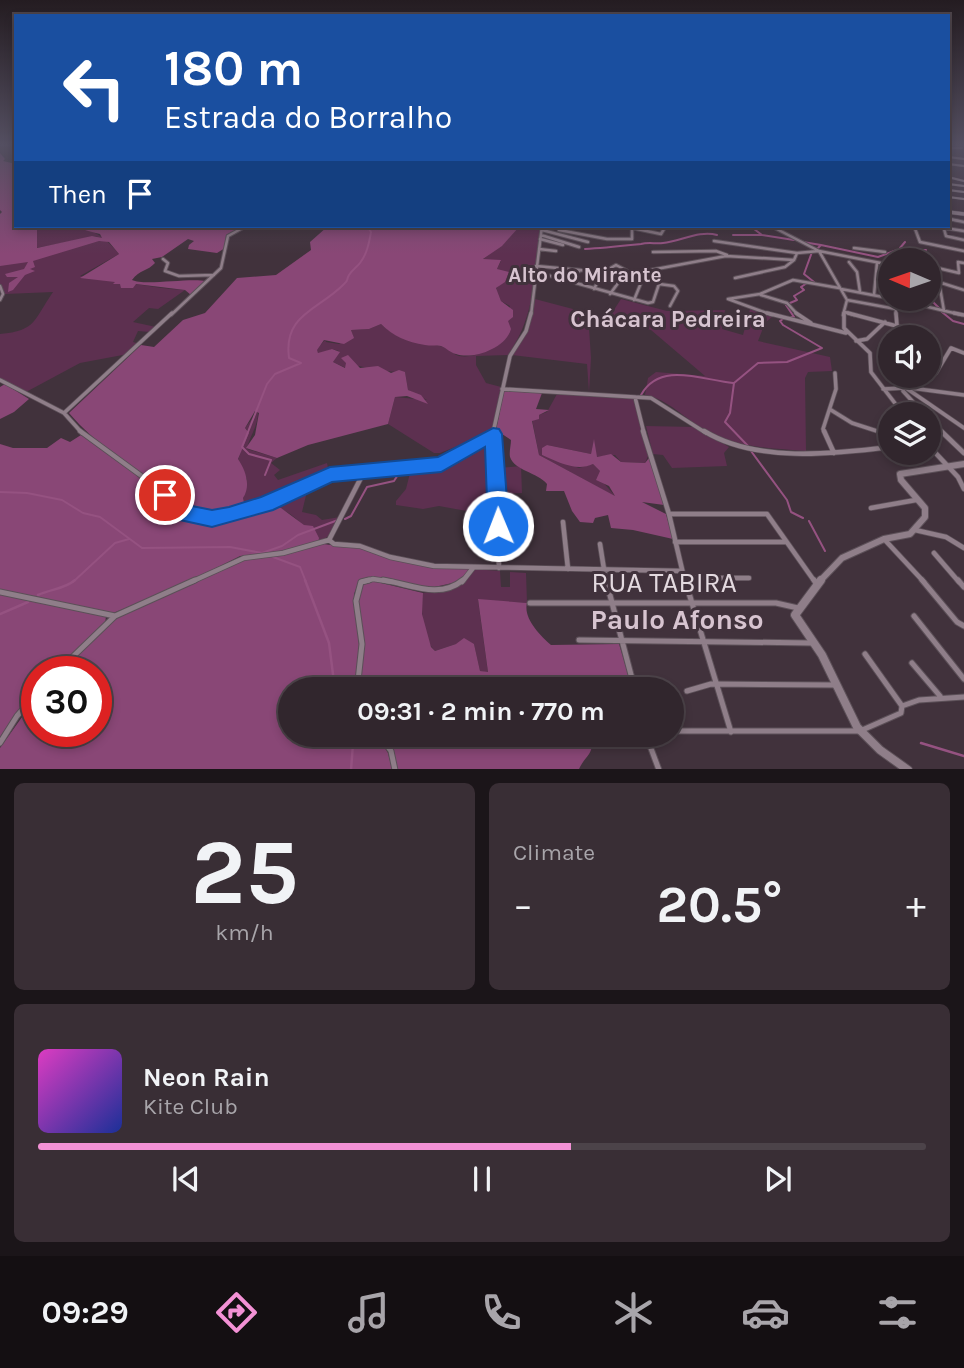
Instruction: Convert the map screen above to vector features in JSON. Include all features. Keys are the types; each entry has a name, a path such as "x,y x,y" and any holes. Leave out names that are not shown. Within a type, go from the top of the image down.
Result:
{"street":[{"path":"64,413 214,275 224,264 228,236 242,228"},
{"path":"555,233 562,228"},
{"path":"559,230 609,239 632,239 632,229 661,234 663,228"},
{"path":"778,228 819,251 847,300 843,318 846,332"},
{"path":"915,228 920,242 964,251"},
{"path":"964,231 944,228 946,236 964,240"},
{"path":"542,230 588,242"},
{"path":"542,230 563,245"},
{"path":"542,230 579,247"},
{"path":"499,568 493,434 510,355 528,324 542,230"},
{"path":"714,241 797,253 819,251 877,263 874,295"},
{"path":"854,248 866,253 878,252"},
{"path":"539,249 556,251"},
{"path":"653,252 716,251 729,256"},
{"path":"736,278 785,267 797,253"},
{"path":"866,253 868,261"},
{"path":"610,293 618,279 631,273 729,256 793,260"},
{"path":"760,257 765,265"},
{"path":"163,259 168,263 165,271 176,275 214,275"},
{"path":"849,262 857,272 860,292"},
{"path":"942,269 959,273 958,262 964,263"},
{"path":"594,289 603,273 616,265 631,273"},
{"path":"536,269 564,267 603,273"},
{"path":"536,269 594,289 652,303 662,282 676,287 679,292 670,306"},
{"path":"571,281 580,270"},
{"path":"634,300 643,278"},
{"path":"878,296 796,280 760,294 728,299 785,319 846,332 870,353 871,372 894,402"},
{"path":"942,283 964,290"},
{"path":"0,286 3,294 0,300"},
{"path":"760,294 786,302 800,317 813,324"},
{"path":"942,299 944,311 964,315"},
{"path":"847,300 878,306"},
{"path":"845,312 894,325"},
{"path":"856,341 867,339 885,322"},
{"path":"906,389 936,373 951,348 964,353"},
{"path":"834,453 823,432 836,388 835,373"},
{"path":"0,380 64,413 85,436 158,488 180,510 201,517 218,518 244,512 321,477 365,470 441,464 493,434"},
{"path":"502,389 658,400 726,443 803,453 878,448"},
{"path":"883,389 964,394"},
{"path":"906,389 916,402"},
{"path":"906,389 964,428"},
{"path":"635,397 669,514 682,571 731,732"},
{"path":"831,410 852,423 878,430"},
{"path":"941,431 964,453"},
{"path":"941,459 958,477 964,489"},
{"path":"908,769 860,731 813,643 796,618 798,608 842,558 915,530 926,514 901,480 900,474 964,464"},
{"path":"74,656 115,616 244,558 283,554 328,540 365,470"},
{"path":"872,509 918,500"},
{"path":"669,514 767,514 817,584"},
{"path":"563,522 568,569"},
{"path":"915,530 946,537 964,548"},
{"path":"328,540 334,544 360,546 423,565 682,571"},
{"path":"884,540 907,562 957,622 964,626"},
{"path":"675,542 786,542"},
{"path":"600,544 602,569 631,677"},
{"path":"934,553 964,587"},
{"path":"358,677 362,644 356,601 361,582 371,579 409,588 432,590 452,587 464,581 473,568"},
{"path":"687,586 689,580 694,578 748,578"},
{"path":"0,592 115,616"},
{"name":"RUA TABIRA","path":"530,603 776,603 798,608"},
{"path":"914,616 964,679"},
{"path":"579,640 813,643"},
{"path":"684,731 860,731 901,713 902,706 865,654"},
{"path":"912,663 941,697"},
{"path":"687,691 705,684 836,685"},
{"path":"902,706 941,697 964,697"},
{"path":"0,743 21,711"},
{"path":"388,747 395,769"},
{"path":"651,747 659,769"}],"shaded area":[{"path":"0,182 14,182 14,228 37,228 37,248 92,236 102,238 100,234 80,228 240,228 226,235 225,248 217,253 188,249 194,241 188,239 162,257 152,259 155,263 132,280 206,281 191,295 185,290 136,284 133,288 121,288 120,284 113,284 115,282 80,278 119,254 109,242 99,241 33,261 35,267 30,269 35,271 25,275 13,290 8,292 9,283 18,277 7,277 5,274 24,269 28,262 0,266"},
{"path":"37,228 83,228 101,237 119,254 80,276 185,290 158,309 149,308 133,322 156,327 150,332 138,331 133,342 140,344 128,354 80,363 26,392 0,379 0,334 28,327 53,292 5,294 0,284 0,264 98,236 36,248"},
{"path":"326,228 518,228 502,246 483,259 501,260 497,269 509,272 505,282 496,288 501,301 513,310 513,317 508,321 511,329 508,336 496,347 471,355 406,340 381,324 369,329 351,330 354,338 344,344 324,340 317,350 318,353 332,349 340,352 333,362 345,368 346,363 341,358 348,355 360,368 378,366 391,373 399,370 405,372 408,390 421,395 428,404 407,396 395,397 388,424 308,445 277,458 246,448 255,435 259,413 255,411 245,428 249,433 238,459 246,478 247,489 243,498 246,510 226,515 200,516 184,511 102,445 69,413 141,345 154,347 183,320 205,313 237,278 276,275 311,250 310,242"},
{"path":"518,228 541,228 529,308 518,339 508,355 476,356 476,365 486,383 501,387 493,430 465,449 460,445 434,453 388,424 395,397 427,400 408,390 405,372 383,371 346,363 346,368 333,362 339,351 332,349 319,354 316,350 325,340 339,344 353,336 351,330 369,329 381,324 402,337 443,347 459,356 479,354 495,343 508,316 510,306 501,301 496,289 507,274 497,269 501,261 482,260"},
{"path":"535,299 588,313 591,358 589,392 587,364 512,355 525,335"},
{"path":"621,299 667,311 725,310 722,329 743,335 750,309 773,316 765,323 758,341 830,357 832,371 808,372 805,378 806,451 754,446 717,436 669,405 645,395 648,378 656,372 705,376 651,330 608,319"},
{"path":"5,384 29,399 14,412 0,419 0,387"},
{"path":"504,391 542,393 536,409 549,410 539,415 539,419 532,421 539,455 615,496 609,486 596,480 600,471 593,464 581,467 568,465 542,455 542,448 547,445 591,454 594,439 597,457 611,454 621,462 645,463 651,459 664,505 642,502 666,514 673,539 611,528 608,515 595,518 593,523 580,522 564,491 546,491 547,484 543,480 521,469 510,457 511,440 496,430"},
{"path":"557,394 633,398 649,454 645,463 621,462 615,455 596,457 594,440 591,454 547,445 542,455 579,468 593,464 600,471 601,480 616,497 539,455 532,419 539,419 539,415 547,412"},
{"path":"258,411 247,449 277,458 271,463 280,470 274,475 278,480 327,463 329,473 302,482 246,510 243,498 247,479 238,460 248,431 245,428"},
{"path":"646,426 695,427 729,447 724,453 727,466 672,468 663,455 653,454"},
{"path":"81,435 157,490 184,515 212,520 270,505 281,508 304,525 313,526 319,538 318,543 281,552 240,556 191,581 106,616 105,624 72,656 21,656 21,708 0,737 0,444 13,448 47,448 61,438 70,442"},
{"path":"489,438 493,439 495,513 483,514 439,506 423,509 396,505 396,501 406,489 411,469 449,464"},
{"path":"521,466 522,493 500,494 499,468"},
{"path":"309,483 302,512 316,515 322,520 340,517 330,535 318,543 291,515 270,505"},
{"path":"324,544 358,548 415,563 470,569 461,581 426,589 375,577 359,581 354,594 359,645 356,677 278,677 278,747 384,747 392,769 0,769 0,748 21,718 21,747 112,747 112,656 77,656 121,616 243,560"},
{"path":"475,569 500,571 501,587 510,587 510,572 526,573 527,603 478,600 488,673 480,671 474,644 456,644 435,651 427,638 423,623 423,593 459,585"},
{"path":"373,581 423,593 422,614 431,647 435,651 456,644 464,638 474,644 480,671 488,672 478,599 527,603 530,620 551,645 619,644 629,677 360,677 364,646 357,597 361,584"},
{"path":"390,747 591,747 579,769 396,769"}],"waterway":[{"path":"265,475 271,460 249,454 242,447 267,384 275,374 301,363 289,358 292,332 305,314 346,283 366,252 371,232 368,228"},
{"path":"753,228 762,235"},
{"path":"585,249 663,243 704,234 717,235"},
{"path":"733,235 762,235"},
{"path":"762,235 794,240"},
{"path":"803,242 821,245"},
{"path":"900,248 905,242"},
{"path":"818,248 821,245"},
{"path":"821,245 878,257"},
{"path":"812,252 804,274 814,282"},
{"path":"790,303 797,300 794,296 804,290 801,287 807,283"},
{"path":"786,305 794,317 791,317"},
{"path":"942,312 953,321 964,324"},
{"path":"748,446 725,422 730,413 734,383 758,363 787,362 822,348 783,325 780,321 783,319"},
{"path":"641,395 659,378 670,375 733,383"},
{"path":"751,451 787,500 791,512 803,518"},
{"path":"345,519 351,516 367,487 394,481 399,473"},
{"path":"0,492 27,493 62,500 83,513 100,517 142,548 230,547 262,553 282,546 298,535 338,520"},
{"path":"809,521 825,551"},
{"path":"73,582 115,543 129,539"},
{"path":"273,557 300,567 306,582"},
{"path":"38,595 75,580"},
{"path":"305,580 329,643 333,677"},
{"path":"0,614 28,602"},
{"path":"921,743 964,756"},
{"path":"351,769 353,747"}],"district":[{"name":"Alto do Mirante","path":"585,275"},
{"name":"Chácara Pedreira","path":"668,319"},
{"name":"Paulo Afonso","path":"677,619"}],"route":[{"path":"165,495 187,514 212,519 229,516 266,504 330,474 441,464 493,434 498,526"}]}
